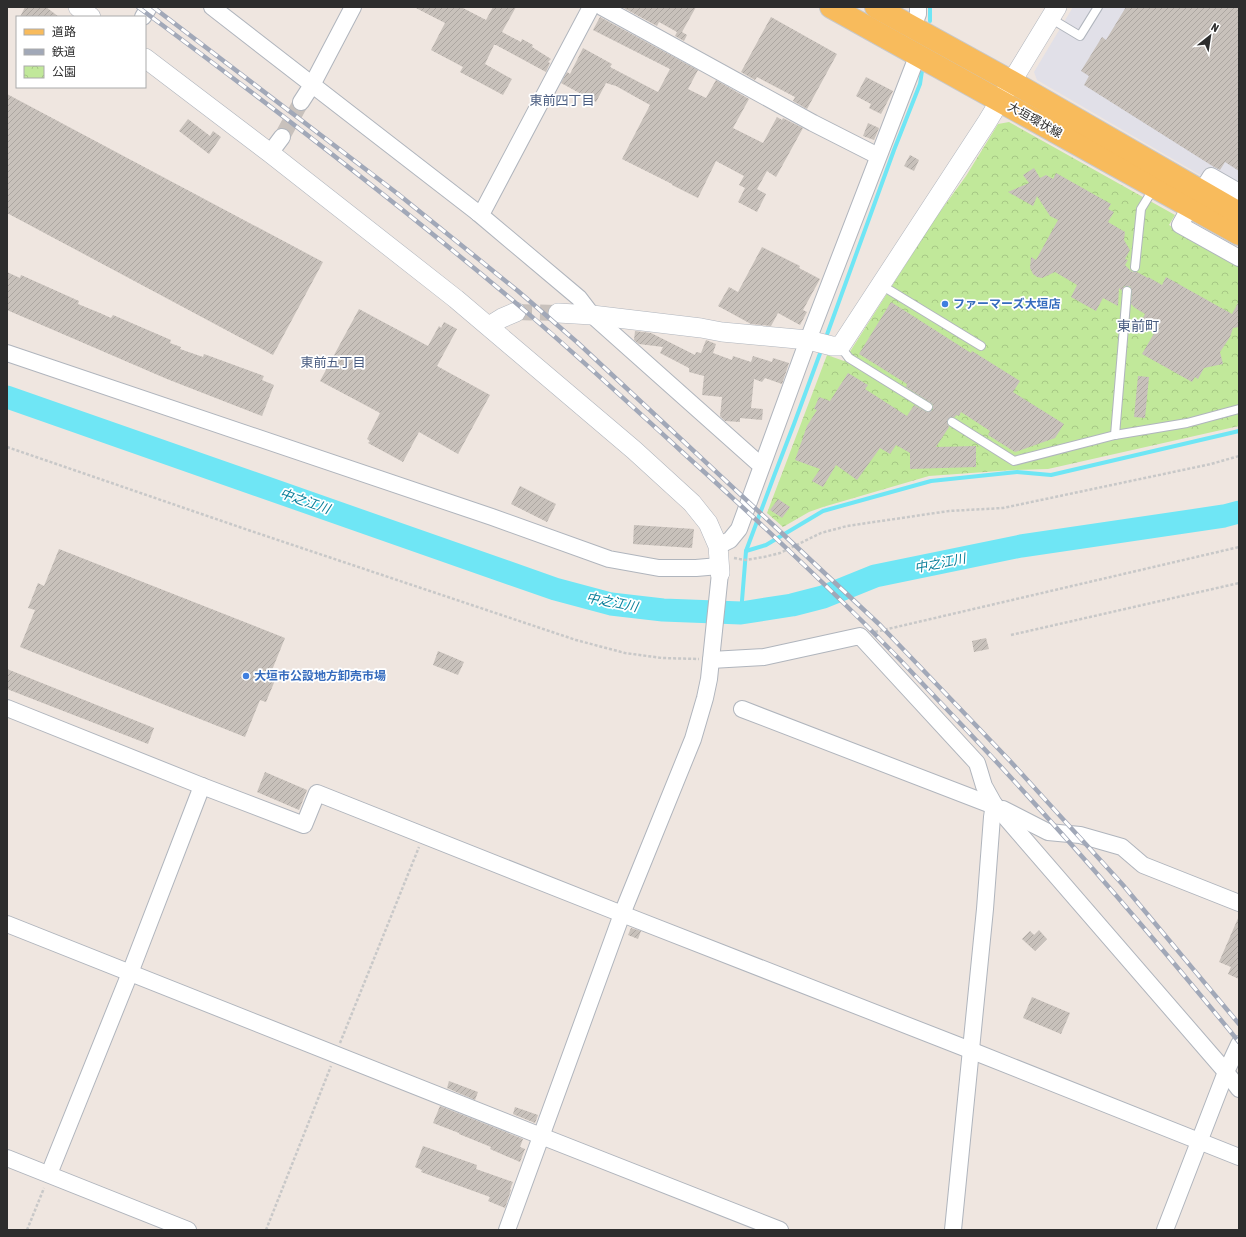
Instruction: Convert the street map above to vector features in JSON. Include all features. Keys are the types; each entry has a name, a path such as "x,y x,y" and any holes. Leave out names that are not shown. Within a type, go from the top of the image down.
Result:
{"main road":[{"name":"大垣環状線","path":"831,7 918,54 1000,101 1196,199 1239,213"},
{"name":"大垣環状線","path":"876,7 915,17 1012,82 1196,199 1239,234"}],"street":[{"path":"78,7 90,16"},
{"path":"144,16 149,7"},
{"path":"212,7 478,213 579,298 592,315 762,465"},
{"path":"302,102 353,7"},
{"path":"478,213 484,209 591,7"},
{"path":"602,7 813,123 878,156"},
{"path":"558,313 592,315 701,328 722,332 842,344 1000,101 1054,12"},
{"path":"7,353 609,558 659,568 696,568 719,559 730,540 739,529 762,465 824,343 878,156 918,54"},
{"path":"146,59 270,153 489,326 628,445 692,503 708,524 719,559 709,679 693,739 622,914 507,1230"},
{"path":"270,153 282,137"},
{"path":"1239,192 1211,176 1180,225 1239,258"},
{"path":"489,326 516,312"},
{"path":"711,654 764,656 860,636 977,763 984,786 994,805 1226,1072 1239,1089"},
{"path":"7,708 304,825 317,793 1239,1157"},
{"path":"742,709 994,805 1048,832 1080,835 1122,847 1143,865 1239,903"},
{"path":"49,1174 130,973 202,786"},
{"path":"953,1230 994,805"},
{"path":"7,924 780,1230"},
{"path":"1165,1230 1226,1072 1239,1044"},
{"path":"7,1158 188,1230"}],"lane":[{"path":"1054,12 1080,36 1098,7"},
{"path":"1135,267 1142,210 1149,196"},
{"path":"881,285 981,346"},
{"path":"1115,435 1127,291"},
{"path":"824,343 928,408"},
{"path":"952,422 1014,461 1115,435 1187,423 1239,409"}],"path":[{"path":"7,447 576,640 625,653 662,658 711,654"},
{"path":"719,559 731,558 745,560 764,558 780,553 821,533 848,526 914,515 949,511 1003,508 1239,456"},
{"path":"860,636 1239,547"},
{"path":"1011,635 1239,583"},
{"path":"266,1230 424,836"},
{"path":"27,1230 49,1174"}],"shaded area":[{"path":"1073,7 1239,7 1239,185 1207,168 1202,176 1037,80 1034,72"}],"green space":[{"path":"1009,122 1175,215 1169,225 1239,264 1239,426 1048,469 929,476 823,507 809,512 783,527 767,513 827,355 844,361 934,220 966,176 998,124"}],"building":[{"path":"25,7 46,7 58,16 20,16"},
{"path":"414,7 461,7 486,20 493,7 516,7 502,32 521,42 522,39 533,45 532,47 551,59 548,62 550,63 546,72 494,45 485,64 512,79 503,95 460,72 463,67 431,50 445,23"},
{"path":"622,7 696,7 682,32 687,35 684,41 675,36 677,32 659,22 657,26"},
{"path":"1126,7 1239,7 1239,171 1225,162 1220,170 1214,167 1084,85 1089,76 1081,71 1102,37 1106,40"},
{"path":"600,17 698,70 688,89 706,98 716,80 749,99 733,128 763,143 777,117 782,120 783,118 803,128 776,177 767,171 757,189 766,194 757,212 738,202 745,188 739,185 744,176 716,161 698,198 622,159 650,105 616,86 606,83 596,102 561,83 567,72 570,74 583,48 612,64 610,67 658,92 670,69 593,30"},
{"path":"771,17 837,54 807,109 793,101 795,97 757,77 755,80 741,72"},
{"path":"866,77 893,91 881,114 869,108 871,104 856,96"},
{"path":"7,94 323,262 273,355 7,213"},
{"path":"188,119 210,136 213,131 221,137 209,154 179,131"},
{"path":"868,123 879,128 874,140 863,136"},
{"path":"910,155 919,160 914,171 904,166"},
{"path":"1034,168 1040,178 1046,175 1053,179 1056,173 1111,204 1108,209 1114,212 1108,222 1125,232 1124,240 1130,250 1125,259 1128,260 1125,265 1132,272 1137,272 1162,285 1166,277 1232,314 1239,301 1239,327 1233,328 1230,337 1220,352 1223,364 1204,368 1198,379 1195,377 1192,382 1142,354 1156,330 1141,322 1145,314 1131,304 1132,291 1130,286 1124,286 1122,291 1119,288 1118,306 1103,298 1096,311 1071,297 1077,285 1055,272 1042,278 1033,274 1030,268 1031,257 1036,260 1058,220 1050,216 1037,196 1033,206 1008,192 1029,183 1023,175"},
{"path":"762,247 800,266 799,268 820,279 803,310 807,312 800,325 778,313 771,326 751,324 718,306 729,287 738,292"},
{"path":"7,272 20,278 21,275 79,301 78,304 111,318 113,315 171,340 170,343 181,347 180,349 203,357 204,354 264,376 262,380 274,385 262,416 167,379 7,310"},
{"path":"891,302 971,353 972,351 1020,381 1013,392 1064,424 1055,438 1015,452 988,435 990,431 961,412 959,416 956,415 955,417 948,419 947,422 949,427 936,447 976,446 976,467 910,469 910,453 896,445 890,454 880,448 857,480 836,465 823,487 812,481 820,469 795,460 807,426 817,410 814,409 819,397 830,401 848,373 868,385 865,389 907,416 914,405 927,412 933,410 933,405 931,403 906,387 907,384 859,354"},
{"path":"359,309 428,346 439,326 441,328 444,322 457,329 437,366 490,395 458,454 419,432 403,462 368,443 370,441 367,439 380,413 320,381"},
{"path":"635,331 651,333 695,355 696,352 701,353 706,340 716,344 713,353 732,360 733,356 751,362 753,356 772,362 773,358 789,363 782,384 765,378 762,382 754,379 751,408 763,409 762,420 740,418 740,422 725,421 720,416 722,397 702,395 704,376 689,372 689,368 660,353 663,347 639,344 634,340"},
{"path":"1138,376 1149,377 1145,418 1134,417"},
{"path":"520,486 556,504 547,522 511,504"},
{"path":"778,499 790,507 782,518 770,510"},
{"path":"634,525 694,529 692,548 633,544"},
{"path":"59,549 285,638 270,675 276,678 266,702 260,700 245,737 20,647 35,610 28,608 38,583 44,586"},
{"path":"986,638 989,649 974,652 972,641"},
{"path":"438,651 464,662 458,675 433,665"},
{"path":"7,669 154,728 148,744 7,689"},
{"path":"265,772 307,790 299,810 257,792"},
{"path":"1239,916 1239,979 1228,974 1231,967 1219,962"},
{"path":"631,928 641,931 638,939 628,935"},
{"path":"1039,930 1047,939 1035,951 1022,939 1030,931 1034,935"},
{"path":"1032,997 1070,1013 1061,1034 1023,1018"},
{"path":"449,1081 478,1092 475,1100 447,1088"},
{"path":"440,1106 523,1139 520,1147 525,1149 520,1162 490,1149 491,1147 433,1123"},
{"path":"515,1107 538,1115 535,1123 513,1114"},
{"path":"423,1146 477,1165 476,1169 513,1182 505,1208 488,1201 490,1197 421,1172 422,1170 415,1167"}],"waterway":[{"path":"930,7 930,21"},
{"path":"825,340 894,150 920,84 922,71"},
{"path":"741,613 746,551 822,348"},
{"name":"中之江川","path":"7,397 555,589 611,604 663,610 741,613 792,605 823,597 875,576 1021,546 1224,516 1239,512"},
{"path":"746,551 766,545 823,511 931,481 1017,472 1051,475 1239,431"}],"tunnel":[{"path":"282,137 301,102"},
{"path":"516,312 558,313"}],"railway":[{"path":"138,7 323,147 504,293 593,370 772,535 882,641 1015,782 1129,911 1239,1042"},
{"path":"153,7 398,194 518,291 578,343 800,550 880,625 1011,762 1123,885 1239,1024"}],"place":[{"name":"ファーマーズ大垣店","path":"945,304"},
{"name":"大垣市公設地方卸売市場","path":"246,676"}],"district":[{"name":"東前四丁目","path":"562,100"},
{"name":"東前町","path":"1138,326"},
{"name":"東前五丁目","path":"333,362"}]}
